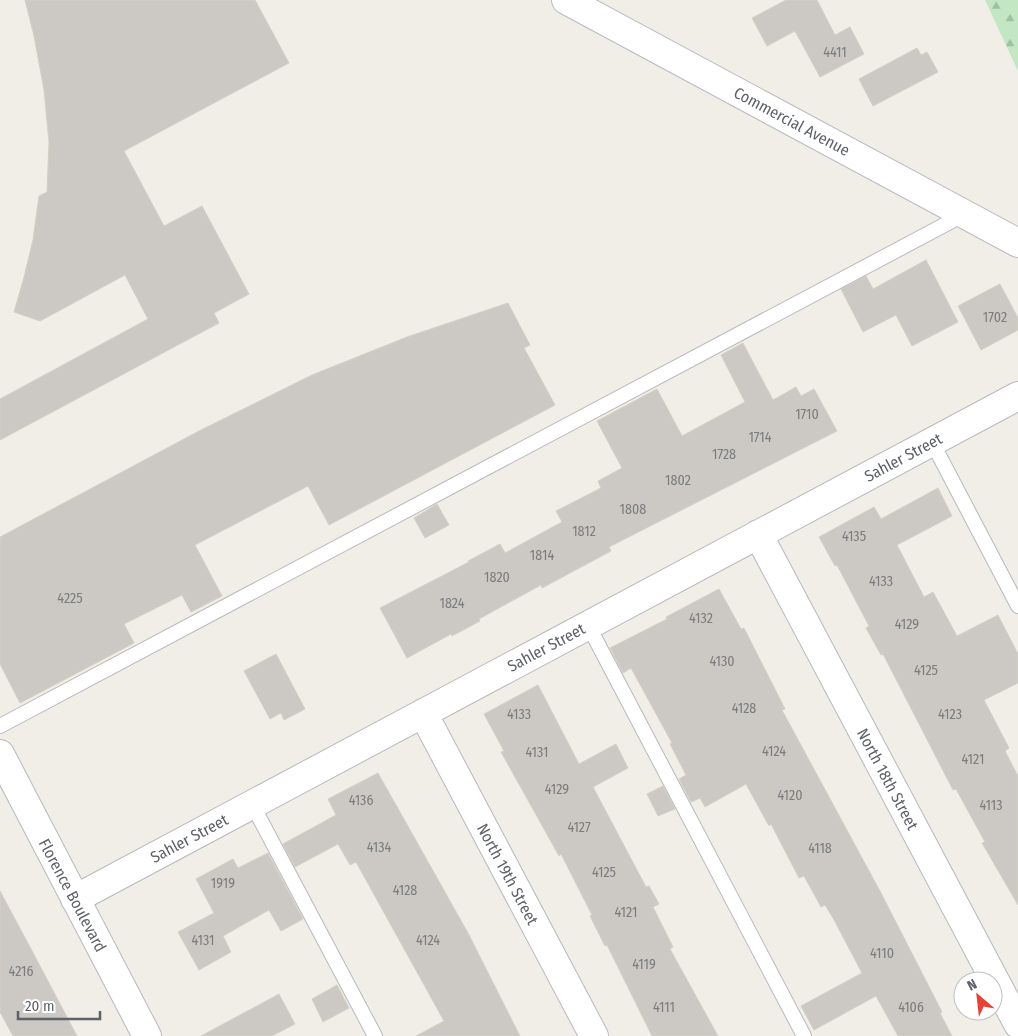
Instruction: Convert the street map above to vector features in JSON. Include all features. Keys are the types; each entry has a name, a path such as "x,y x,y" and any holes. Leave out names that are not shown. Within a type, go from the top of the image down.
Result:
{"street":[{"name":"Commercial Avenue","path":"566,0 1018,243"},
{"name":"Sahler Street","path":"75,899 1018,396"},
{"name":"North 18th Street","path":"758,534 1018,1024"},
{"name":"North 19th Street","path":"423,713 594,1036"},
{"name":"Florence Boulevard","path":"0,754 147,1036"}],"lane":[{"path":"0,726 965,214"},
{"path":"932,442 1018,606"},
{"path":"588,625 804,1036"},
{"path":"252,804 375,1036"}],"green space":[{"path":"985,0 1018,0 1018,71"}],"building":[{"path":"25,0 255,0 289,63 124,151 164,226 202,206 249,294 214,313 219,323 0,440 0,399 148,319 125,275 40,321 14,312 33,240 39,196 47,192 49,142 44,90"},
{"path":"786,0 817,0 835,35 850,27 864,54 820,77 795,31 767,46 752,18"},
{"path":"917,48 921,55 927,52 938,72 873,106 859,79"},
{"path":"926,260 958,322 912,346 896,315 863,332 841,289 866,276 873,289"},
{"path":"1000,284 1018,318 1018,330 981,350 958,306"},
{"path":"508,303 530,345 524,348 555,405 329,525 308,486 195,545 222,596 191,612 182,595 124,624 134,643 20,703 0,664 0,537 199,431 312,375 407,337"},
{"path":"743,343 773,400 796,387 801,396 814,389 837,431 609,547 611,551 542,588 541,585 479,619 480,621 452,636 451,634 407,658 380,608 500,544 505,553 562,522 556,511 601,488 598,481 622,468 597,421 657,389 682,436 745,402 721,355"},
{"path":"938,488 952,516 897,545 924,597 933,592 957,636 998,615 1018,654 1018,683 984,700 1009,748 1005,751 1018,776 1018,905 982,843 985,842 956,789 953,790 883,654 881,655 866,628 869,626 837,565 835,566 819,537 874,507 881,519"},
{"path":"437,504 449,525 425,538 414,518"},
{"path":"719,589 741,629 744,628 785,709 782,710 881,893 942,1012 940,1013 952,1036 898,1036 876,996 814,1030 801,1006 862,973 833,918 825,905 821,907 804,876 799,878 771,824 769,826 746,784 705,807 700,798 691,802 679,779 686,775 670,744 672,743 631,668 623,673 610,648 667,619 666,617"},
{"path":"276,654 305,709 284,720 281,713 270,719 244,671"},
{"path":"538,685 579,764 616,744 628,768 593,787 646,887 649,886 659,904 653,907 673,947 670,949 718,1036 652,1036 607,945 605,946 590,916 592,915 561,854 559,856 501,752 504,751 484,714"},
{"path":"378,773 468,933 520,1036 416,1036 444,1021 356,862 350,865 338,844 295,867 283,844 336,815 328,799"},
{"path":"663,786 675,809 658,816 647,794"},
{"path":"268,853 303,919 281,931 269,910 223,936 231,952 199,970 178,932 214,913 196,879 233,859 238,868"},
{"path":"0,891 77,1036 13,1036 0,1012"},
{"path":"337,985 349,1008 323,1022 312,999"},
{"path":"279,994 295,1024 272,1036 201,1036"}]}
